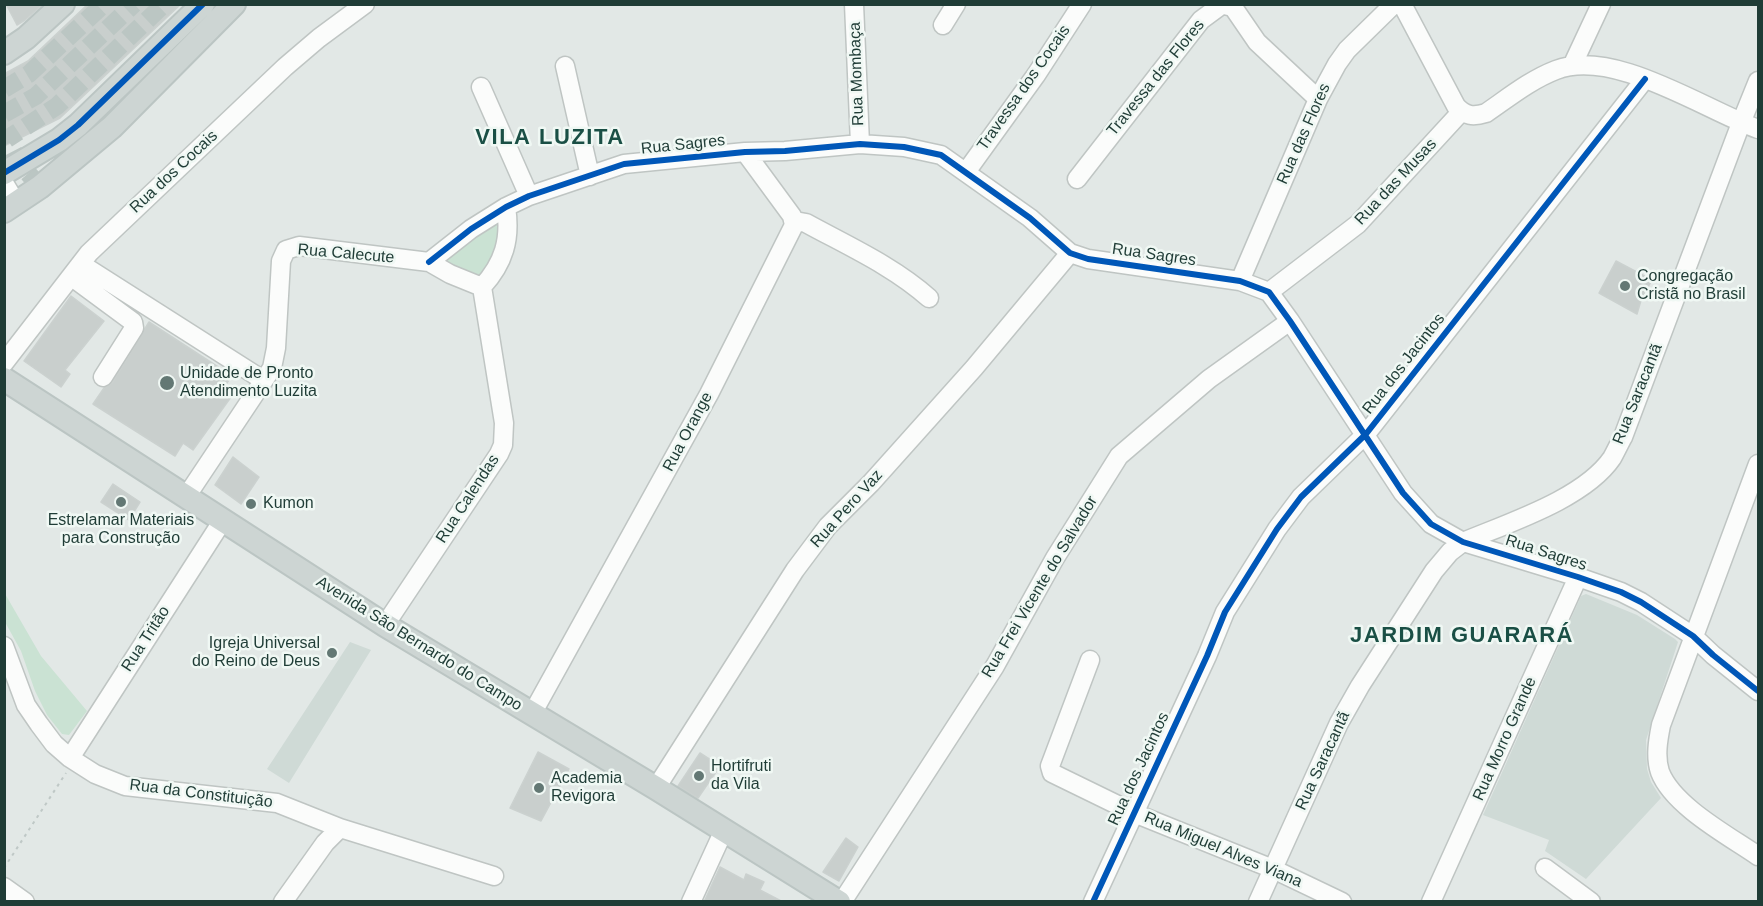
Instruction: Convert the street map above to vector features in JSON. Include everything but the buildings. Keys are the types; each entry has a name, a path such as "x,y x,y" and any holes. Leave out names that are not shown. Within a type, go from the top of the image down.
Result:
{"main road":[{"path":"4,53 26,38 63,4"},
{"path":"4,173 59,140 78,125 203,4"},
{"path":"9,208 40,187 112,127 234,4"},
{"name":"Avenida São Bernardo do Campo","path":"4,379 385,625 841,902"}],"street":[{"name":"Rua dos Cocais","path":"4,363 89,253 285,67 365,4"},
{"name":"Rua Mombaça","path":"855,4 860,144"},
{"path":"942,25 956,4"},
{"name":"Travessa dos Cocais","path":"966,172 1036,75 1082,4"},
{"name":"Rua das Flores","path":"1240,281 1318,99 1347,50 1394,4"},
{"path":"1402,4 1456,106 1468,115 1476,116 1486,113 1537,78 1558,69 1596,64 1636,74 1758,129"},
{"path":"1572,66 1601,4"},
{"name":"Travessa das Flores","path":"1077,179 1201,20 1220,6 1229,5 1236,10 1257,42 1318,99"},
{"path":"565,66 590,176"},
{"name":"Rua dos Jacintos","path":"1093,902 1207,656 1225,612 1254,564 1301,497 1366,434 1645,79"},
{"name":"Rua Saracantã","path":"1258,902 1339,723 1360,686 1434,571 1450,552 1463,542 1563,498 1595,476 1611,459 1623,437 1758,81"},
{"path":"481,87 529,196"},
{"name":"Rua das Musas","path":"1269,292 1358,224 1461,112"},
{"name":"Rua Sagres","path":"429,262 471,229 506,207 529,196 624,165 745,152 860,144 904,147 941,155 1030,218 1070,253 1088,259 1240,281 1269,292 1366,434 1403,493 1431,524 1463,542 1578,577 1621,592 1641,602 1694,636 1713,655 1758,691"},
{"path":"745,152 795,221 806,223 877,262 908,280 929,298"},
{"path":"4,183 10,193 9,208"},
{"path":"429,262 450,274 483,287 503,258 507,242 506,207"},
{"name":"Rua Orange","path":"532,714 709,394 795,221"},
{"name":"Rua Calecute","path":"186,497 274,361 281,261 286,250 299,246 429,262"},
{"name":"Rua Pero Vaz","path":"656,788 795,570 828,526 871,483 974,368 1070,253"},
{"path":"77,271 133,322 134,328 103,376"},
{"path":"77,271 263,380"},
{"name":"Rua Calendas","path":"385,625 499,454 502,445 504,423 483,287"},
{"name":"Rua Frei Vicente do Salvador","path":"841,902 995,666 1055,558 1119,456 1209,380 1290,321"},
{"path":"1758,464 1661,725 1657,753 1659,770 1666,783 1685,806 1758,856"},
{"name":"Rua Tritão","path":"72,760 223,520"},
{"name":"Rua Morro Grande","path":"1431,902 1578,577"},
{"name":"Rua da Constituição","path":"4,646 26,705 54,744 72,760 95,774 124,786 277,803 340,828 494,876"},
{"name":"Rua Miguel Alves Viana","path":"1090,660 1050,766 1053,774 1134,813 1273,869 1342,902"},
{"path":"283,902 325,843 340,828"},
{"path":"691,902 724,830"},
{"path":"1545,868 1591,902"},
{"path":"4,887 25,902"}],"path":[{"path":"4,868 72,760"}],"shaded area":[{"path":"1586,594 1637,615 1678,642 1646,740 1647,769 1651,782 1661,798 1586,879 1545,851 1549,840 1483,815 1581,596"},
{"path":"350,642 371,650 289,783 267,769"}],"green space":[{"path":"500,219 496,256 480,279 442,261"},
{"path":"4,592 41,656 87,711 69,735 62,734 47,715 35,691 21,651 5,622"}],"tunnel":[{"path":"4,89 29,74 104,4"},
{"path":"4,114 36,96 134,4"},
{"path":"40,187 20,164 7,139 57,106 164,4"}],"cycle path":[{"path":"4,173 59,140 78,125 203,4"},
{"path":"1093,902 1207,656 1225,612 1277,529 1301,497 1366,434 1645,79"},
{"path":"429,262 471,229 506,207 529,196 624,164 860,144 904,147 941,155 1030,218 1070,253 1088,259 1240,281 1269,292 1403,493 1431,524 1463,542 1578,577 1621,592 1641,602 1693,636 1758,691"}],"place":[{"name":"Congregação Cristã no Brasil","path":"1625,286"},
{"name":"Unidade de Pronto Atendimento Luzita","path":"167,383"},
{"name":"Estrelamar Materiais para Construção","path":"121,502"},
{"name":"Kumon","path":"251,504"},
{"name":"Igreja Universal do Reino de Deus","path":"332,653"},
{"name":"Hortifruti da Vila","path":"699,776"},
{"name":"Academia Revigora","path":"539,788"}],"district":[{"name":"VILA LUZITA","path":"550,138"},
{"name":"JARDIM GUARARÁ","path":"1462,636"}]}
